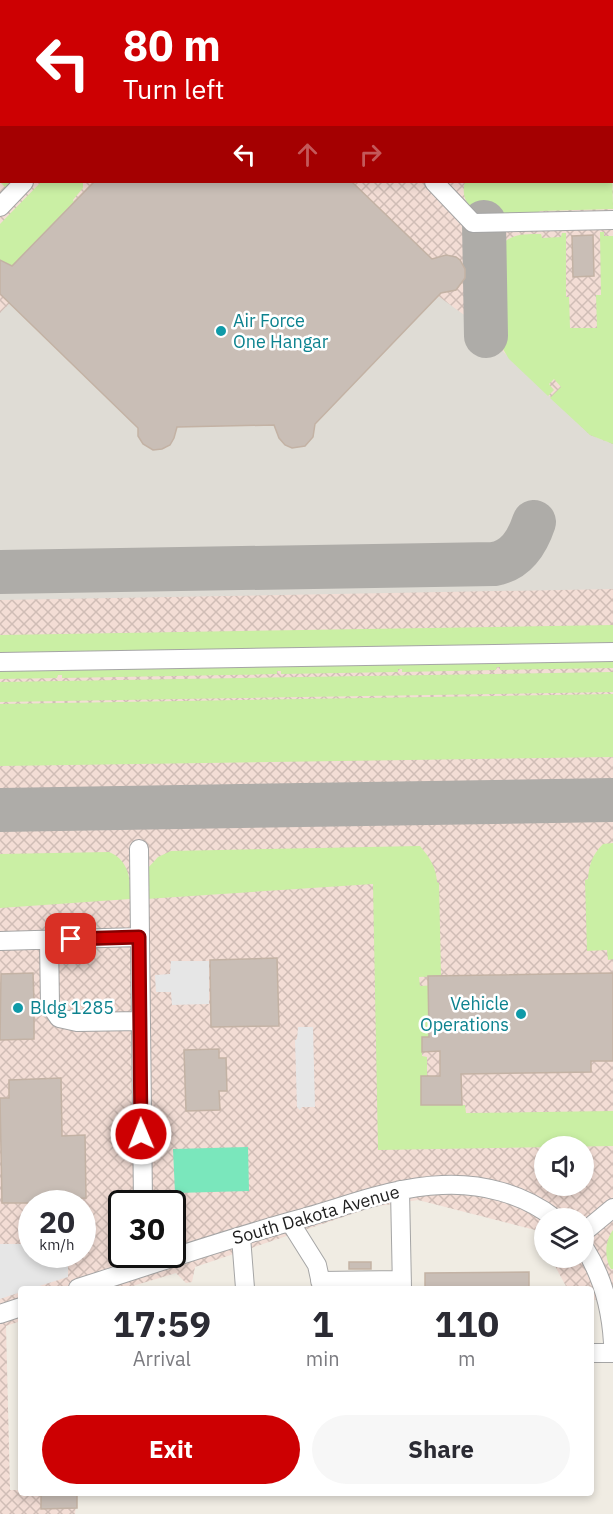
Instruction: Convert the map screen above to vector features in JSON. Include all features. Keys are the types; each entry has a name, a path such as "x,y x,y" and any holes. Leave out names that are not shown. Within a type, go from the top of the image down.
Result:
{"street":[{"path":"0,207 23,183"},
{"path":"435,183 473,223 613,220"},
{"path":"0,662 613,652"},
{"path":"139,849 143,1190"},
{"path":"0,941 139,937"},
{"path":"49,940 50,1005 59,1018 77,1022 140,1021"},
{"name":"South Dakota Avenue","path":"186,1250 241,1237 400,1190 443,1185 490,1189 527,1201 538,1208"},
{"path":"290,1222 317,1265 321,1285 402,1284 400,1190"},
{"path":"594,1224 613,1208"},
{"path":"241,1237 244,1286"},
{"path":"594,1266 608,1302 613,1343"},
{"name":"South Dakota Avenue","path":"83,1286 128,1268"},
{"path":"0,1314 18,1308"},
{"path":"594,1353 613,1353"}],"shaded area":[{"path":"0,183 613,183 613,1294 594,1300 594,1286 566,1286 556,1268 594,1268 594,1208 534,1208 534,1230 418,1200 373,1207 195,1267 192,1282 186,1283 176,1273 133,1286 18,1286 18,1322 6,1326 10,1490 18,1490 18,1496 77,1496 75,1514 0,1514"},
{"path":"438,296 467,317 590,435 613,444 613,589 0,600 0,313 10,303 138,428 138,436 143,444 153,450 166,448 172,442 175,427 278,425 279,438 285,445 292,448 305,446 313,437 315,424"},
{"path":"171,961 209,961 209,1004 172,1005 171,992 156,992 155,975 170,974"},
{"path":"298,1027 313,1027 315,1107 302,1107 300,1110 297,1107 295,1040"},
{"path":"0,1244 18,1244 18,1268 68,1268 68,1277 39,1286 18,1286 18,1293 0,1299"}],"green space":[{"path":"1,183 13,183 7,189"},
{"path":"40,183 83,183 83,188 73,200 74,202 12,266 0,262 0,224"},
{"path":"465,183 612,183 613,209 540,211 536,215 477,214 464,196"},
{"path":"600,232 604,232 604,236 613,236 613,444 590,435 550,398 561,387 554,379 549,384 554,390 548,396 509,359 500,344 496,260 501,246 516,236 541,234 542,238 561,237 562,233 566,233 566,297 569,297 570,328 597,328 596,295 601,295"},
{"path":"613,625 613,648 0,658 0,635"},
{"path":"613,660 613,668 500,670 500,667 497,667 496,670 402,672 402,669 398,669 398,672 281,674 281,671 277,671 277,674 62,678 62,675 58,675 57,678 0,679 0,670"},
{"path":"613,672 613,692 0,702 0,682"},
{"path":"613,694 613,757 0,766 0,704"},
{"path":"613,843 613,959 608,960 607,950 587,951 585,880 588,879 590,865 596,852 603,844"},
{"path":"420,846 432,863 439,883 441,976 419,977 420,986 438,985 428,999 429,1028 436,1037 422,1037 422,1056 427,1057 427,1076 421,1077 421,1105 465,1105 466,1113 613,1111 613,1146 594,1146 594,1136 534,1136 534,1147 378,1150 373,884 146,899 147,869 158,857 171,851"},
{"path":"109,852 125,865 129,878 130,899 0,908 0,854"},
{"path":"248,1147 249,1191 186,1193 186,1190 175,1190 173,1149"},
{"path":"613,1230 613,1269 611,1269 606,1249"}],"building":[{"name":"Air Force One Hangar","path":"93,183 353,183 432,259 446,255 460,260 465,269 465,278 456,290 441,293 315,424 313,437 305,446 292,448 285,445 279,438 274,425 177,427 170,445 153,450 143,444 138,436 138,428 0,294 0,260 12,266"},
{"path":"593,235 594,276 573,277 572,236"},
{"path":"277,958 279,1026 211,1027 210,960"},
{"name":"Bldg 1285","path":"33,973 37,1014 34,1014 34,1039 0,1040 1,974"},
{"name":"Vehicle Operations","path":"613,973 613,1061 591,1061 591,1072 461,1074 462,1105 421,1105 421,1076 440,1076 440,1051 422,1052 422,1037 429,1037 428,976"},
{"path":"219,1049 219,1058 226,1058 227,1091 219,1091 220,1110 186,1111 184,1050"},
{"path":"61,1078 62,1136 85,1135 86,1190 18,1190 18,1203 2,1203 0,1098 9,1098 9,1080"},
{"path":"349,1262 371,1262 371,1269 349,1269"},
{"path":"529,1272 529,1286 425,1286 425,1273"},
{"path":"41,1496 77,1496 77,1508 41,1509"}],"taxiway":[{"path":"484,222 486,336"},
{"path":"0,572 494,564 509,559 520,549 534,522"},
{"path":"0,810 613,800"}],"place":[{"name":"Air Force One Hangar","path":"221,331"},
{"name":"Bldg 1285","path":"18,1008"},
{"name":"Vehicle Operations","path":"521,1014"}],"route":[{"path":"71,939 139,937 141,1134"}]}
